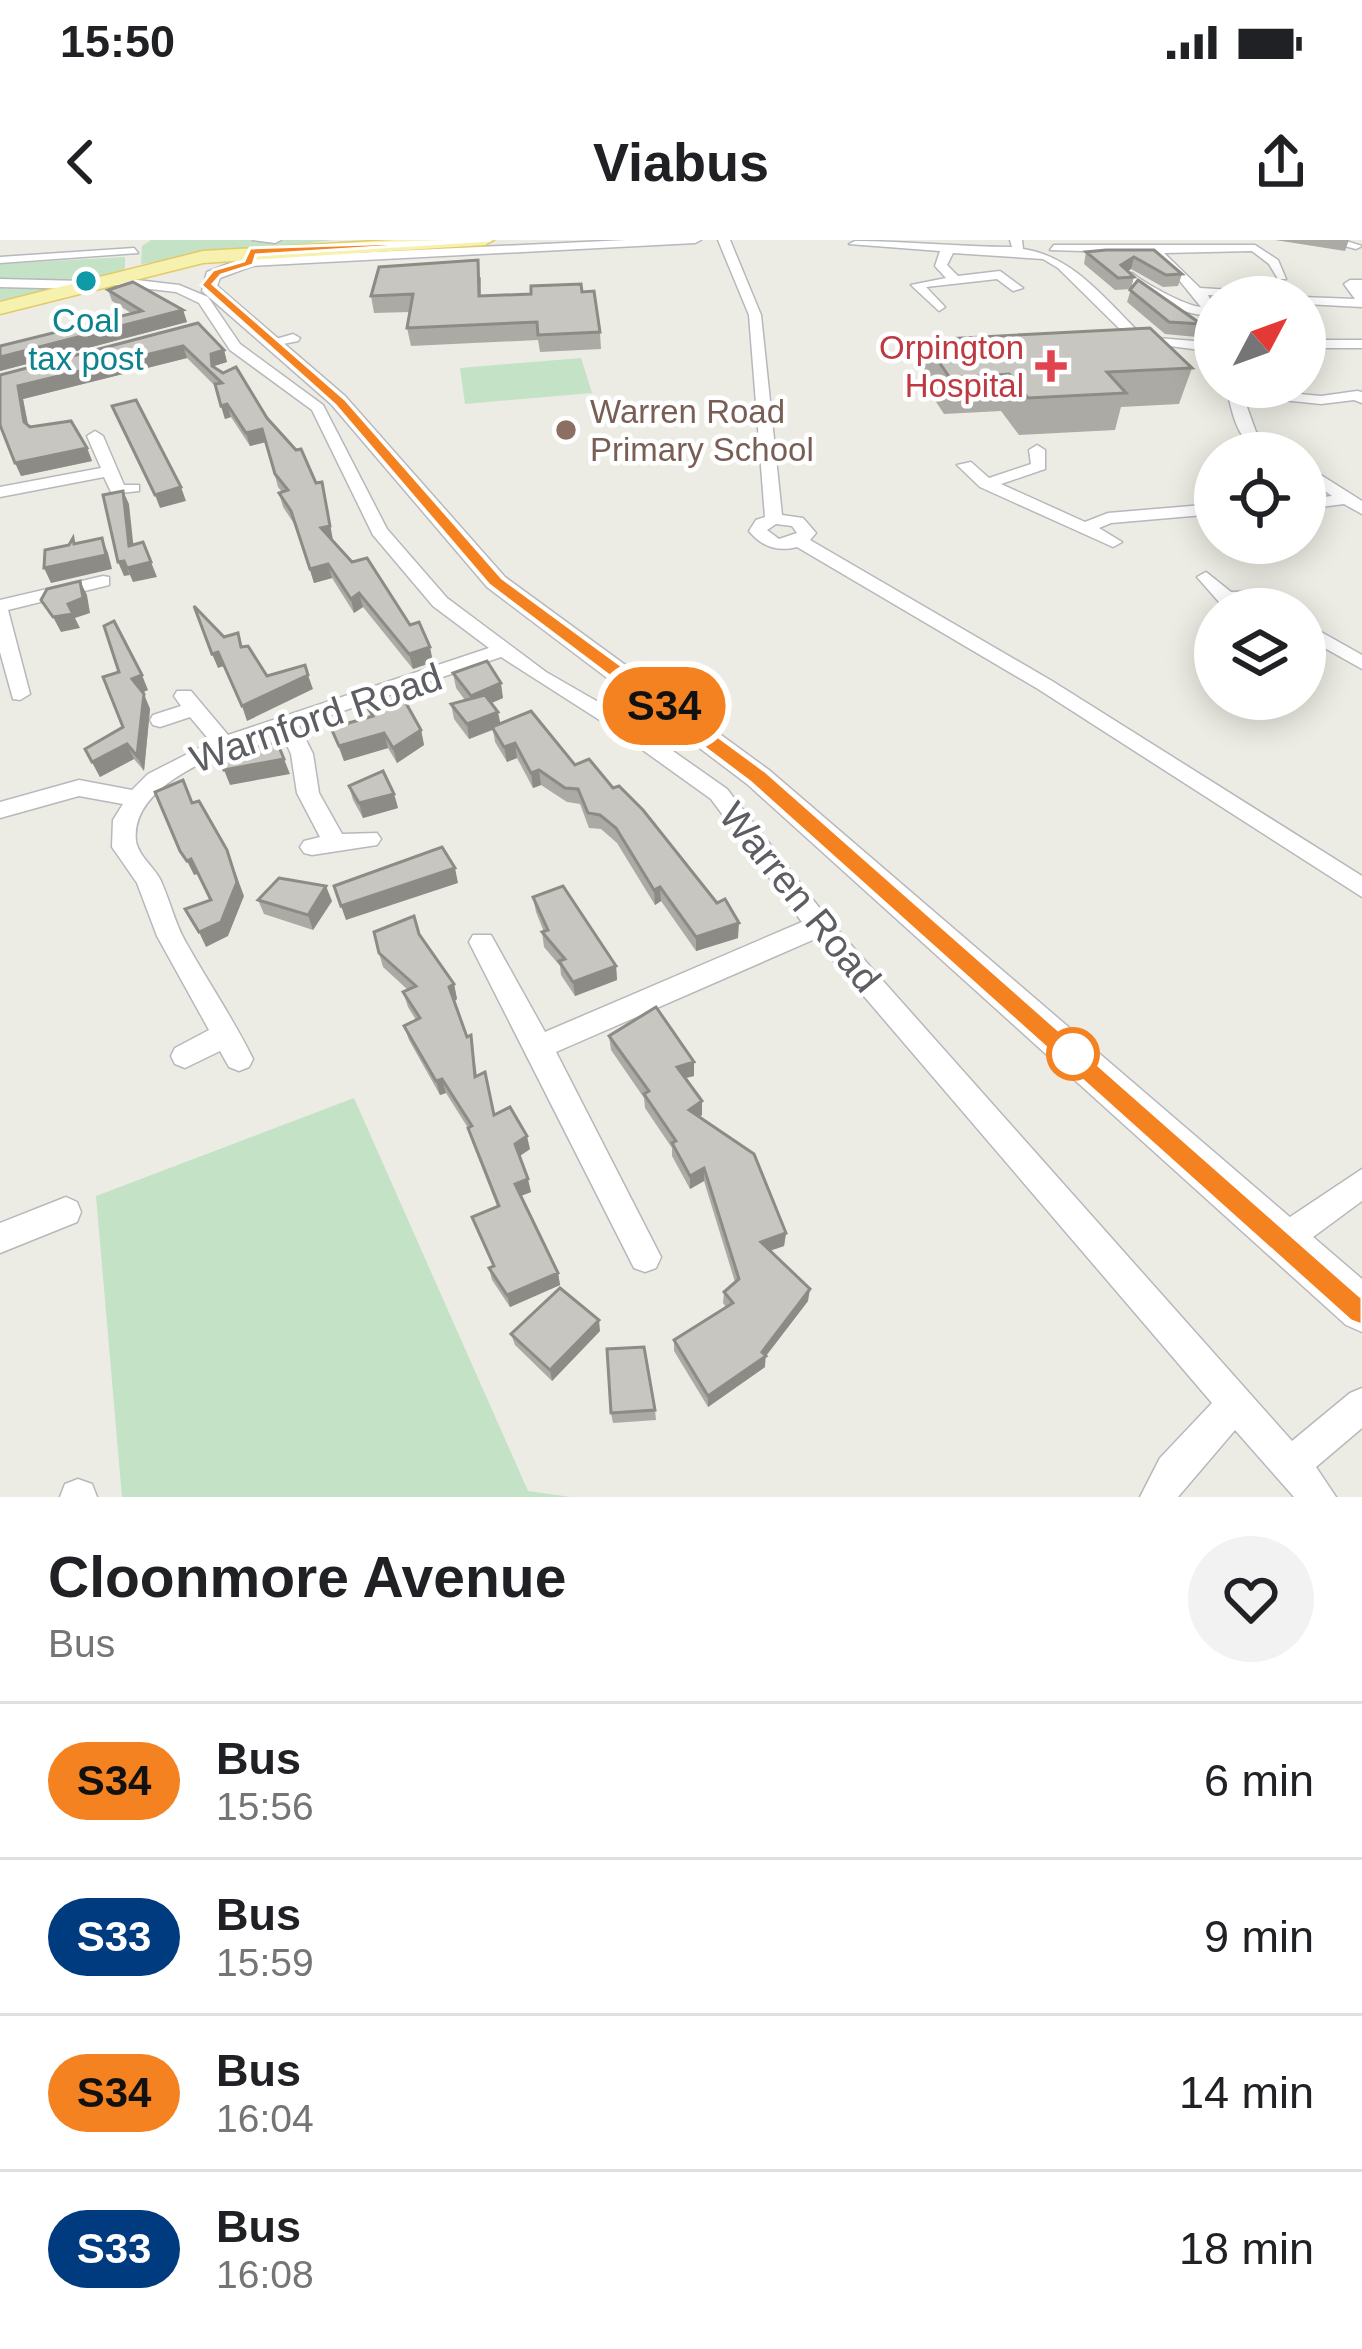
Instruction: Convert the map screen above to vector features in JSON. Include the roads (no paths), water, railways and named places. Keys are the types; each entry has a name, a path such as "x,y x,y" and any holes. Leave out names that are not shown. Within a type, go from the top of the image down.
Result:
{"main road":[{"path":"0,308 94,283 139,254 485,240"}],"street":[{"path":"35,257 41,240"},
{"path":"259,249 631,249 694,240"},
{"path":"724,240 755,315 774,519 762,524 760,536 778,544 800,541 1045,685 1362,888"},
{"path":"1327,240 1356,247"},
{"path":"856,244 920,244 951,250 1017,246 1151,250 1253,244 1282,276"},
{"path":"878,245 889,260"},
{"path":"1043,247 1138,339"},
{"name":"Warren Road","path":"259,249 217,273 207,285 318,408 379,531 440,602 503,650 619,723 719,794 819,926 1318,1497"},
{"path":"951,250 940,262 956,280"},
{"path":"1151,250 1194,288"},
{"path":"0,260 139,254"},
{"path":"939,307 917,285 1000,275 1017,288"},
{"path":"1128,276 1150,293 1164,293 1182,309 1194,310"},
{"name":"Warren Road","path":"0,283 94,283 188,291 212,308 211,324 229,342 265,353 340,402 496,582 758,776 1362,1309"},
{"path":"1362,284 1350,284 1362,302"},
{"path":"1326,300 1362,302"},
{"path":"732,316 755,315"},
{"path":"1162,341 1194,342"},
{"path":"1326,344 1362,344"},
{"path":"1326,400 1360,397"},
{"path":"95,436 118,491 133,488"},
{"path":"986,484 1040,466 1036,450"},
{"path":"965,465 986,484 1113,542"},
{"path":"0,492 110,471"},
{"path":"1326,484 1355,504"},
{"path":"1085,528 1108,518 1194,511"},
{"path":"1207,577 1217,588"},
{"path":"12,684 0,608 89,580"},
{"path":"1326,642 1362,663"},
{"name":"Warnford Road","path":"137,799 156,779 224,744 503,650"},
{"path":"160,720 188,703 224,744"},
{"path":"286,722 302,754 323,844 370,839"},
{"path":"0,811 79,788 106,789 137,799 125,820 124,848 148,880 170,936 232,1047 185,1056"},
{"path":"539,1047 819,926"},
{"path":"482,942 645,1257"},
{"path":"1283,1240 1362,1183"},
{"path":"0,1238 66,1211"},
{"path":"1158,1497 1173,1471 1234,1405"},
{"path":"1290,1466 1362,1405"}],"place":[{"name":"Coal tax post","path":"86,281"},
{"name":"Orpington Hospital","path":"1051,366"},
{"name":"Warren Road Primary School","path":"566,430"}]}
